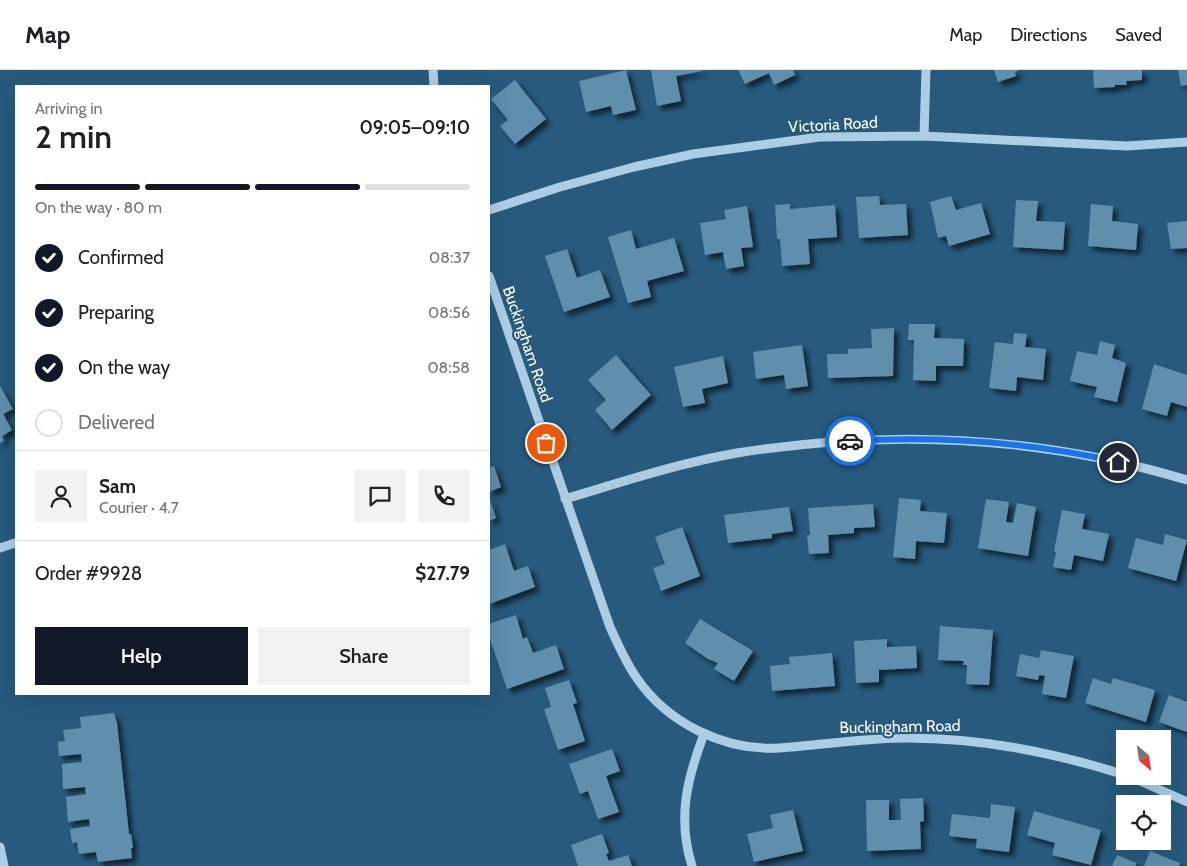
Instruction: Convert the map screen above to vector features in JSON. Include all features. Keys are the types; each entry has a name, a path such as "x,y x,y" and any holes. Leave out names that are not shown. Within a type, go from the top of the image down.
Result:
{"street":[{"path":"433,70 434,85"},
{"path":"924,136 926,70"},
{"name":"Victoria Road","path":"490,210 569,184 693,154 820,137 924,136 1127,146 1187,142"},
{"name":"Buckingham Road","path":"490,279 565,499 598,592 624,657 636,678 675,716 704,734 724,742 756,748 906,738 962,740 1038,751 1074,759 1116,772"},
{"path":"565,499 660,471 736,453 821,442 905,437 970,440 1041,448 1099,457 1187,480"},
{"path":"0,548 15,543"},
{"path":"692,866 684,829 686,788 690,770 704,734"},
{"path":"1149,785 1187,802"},
{"path":"0,847 4,866"}],"building":[{"path":"626,70 636,110 613,115 611,106 586,112 579,81"},
{"path":"651,70 702,71 676,76 681,101 657,106"},
{"path":"738,70 793,70 795,75 774,85 769,73 745,84"},
{"path":"994,70 1019,70 1015,72 1016,76 998,82"},
{"path":"1093,70 1142,70 1142,80 1126,81 1127,85 1115,85 1115,87 1094,88"},
{"path":"1178,70 1187,70 1187,85 1181,86"},
{"path":"515,80 546,119 515,144 500,126 508,120 491,99"},
{"path":"879,196 880,205 906,204 908,235 859,238 856,197"},
{"path":"951,196 956,210 981,203 990,234 949,246 946,236 938,238 930,202"},
{"path":"1016,200 1038,201 1036,221 1065,222 1063,250 1013,247"},
{"path":"790,204 790,209 835,205 837,237 808,239 810,264 782,266 780,239 777,239 775,205"},
{"path":"1091,204 1113,206 1112,221 1138,224 1136,250 1088,246"},
{"path":"747,206 753,247 741,248 744,266 726,269 723,252 705,255 700,223 726,219 724,210"},
{"path":"1187,221 1187,248 1171,249 1167,223"},
{"path":"631,230 636,249 674,238 684,271 647,281 651,297 628,303 608,237"},
{"path":"567,249 577,278 600,270 610,297 564,312 545,256"},
{"path":"909,324 935,324 934,338 964,339 963,366 936,366 936,381 913,380 914,340 908,340"},
{"path":"894,328 893,376 828,378 827,354 848,354 848,349 872,348 871,329"},
{"path":"1014,333 1027,334 1025,347 1046,349 1043,380 1017,377 1016,391 989,388 995,342 1013,344"},
{"path":"1100,341 1115,345 1112,358 1126,363 1117,402 1094,397 1097,387 1070,381 1077,351 1097,355"},
{"path":"802,345 808,386 786,389 784,375 756,379 753,352"},
{"path":"616,355 651,395 612,430 595,410 606,400 588,380"},
{"path":"723,356 728,383 702,389 705,403 683,407 674,367"},
{"path":"1154,364 1187,375 1187,407 1171,402 1167,416 1142,409"},
{"path":"0,386 13,409 3,414 12,430 2,436 4,441 0,443"},
{"path":"494,466 501,487 490,492 490,468"},
{"path":"899,498 921,500 920,511 947,513 944,543 916,541 915,559 893,557"},
{"path":"986,499 1009,502 1006,522 1013,523 1017,503 1036,507 1028,556 978,548"},
{"path":"490,500 496,518 490,521"},
{"path":"873,504 875,527 854,528 854,533 828,535 829,553 809,554 807,535 810,535 808,508"},
{"path":"789,507 793,531 772,534 772,538 728,543 724,515"},
{"path":"1062,510 1085,514 1082,529 1109,534 1103,561 1074,555 1071,570 1053,567 1056,552 1054,551"},
{"path":"682,527 700,576 661,591 653,568 665,564 655,537"},
{"path":"1165,534 1187,540 1176,581 1128,568 1136,538 1163,545"},
{"path":"505,544 514,571 528,566 535,587 490,604 490,550"},
{"path":"516,615 523,639 527,637 533,653 556,645 564,669 507,689 490,639 490,624"},
{"path":"700,619 753,651 734,681 714,669 718,663 708,659 685,643"},
{"path":"940,626 993,630 989,685 966,684 967,665 963,665 964,661 938,660"},
{"path":"887,639 887,647 916,646 917,668 879,670 879,682 856,683 854,641"},
{"path":"1041,650 1074,656 1066,698 1042,694 1045,676 1039,675 1038,680 1016,676 1020,654 1039,658"},
{"path":"832,653 835,686 772,691 770,666 790,664 789,657"},
{"path":"1093,678 1111,684 1113,678 1155,690 1146,722 1085,703"},
{"path":"569,680 577,703 573,704 585,741 558,750 544,709 551,707 545,688"},
{"path":"1169,695 1187,702 1187,732 1159,722"},
{"path":"114,713 117,723 129,834 131,834 133,848 131,848 132,858 98,862 96,852 79,854 77,842 72,843 70,829 90,826 89,819 68,822 66,797 86,794 85,787 63,789 62,764 82,762 81,754 59,756 58,742 65,741 63,730 81,728 80,717"},
{"path":"612,749 620,771 606,776 619,812 598,819 588,791 580,794 569,764"},
{"path":"923,798 924,821 920,822 921,849 867,851 866,800 889,800 889,820 901,820 900,799"},
{"path":"991,804 1015,807 1009,852 976,848 977,839 949,836 952,814 990,818"},
{"path":"793,810 803,851 754,862 747,834 773,828 770,815"},
{"path":"1034,811 1101,830 1091,865 1052,855 1055,843 1027,835"},
{"path":"602,834 609,853 606,854 609,861 628,855 632,866 578,866 571,845"},
{"path":"1150,851 1180,863 1179,866 1144,866"},
{"path":"1117,855 1137,863 1135,866 1112,866"}],"way so far":[{"path":"546,443 565,499 660,471 736,453 821,442 850,441"}],"route":[{"path":"850,441 905,437 970,440 1041,448 1099,457 1118,462"}]}
